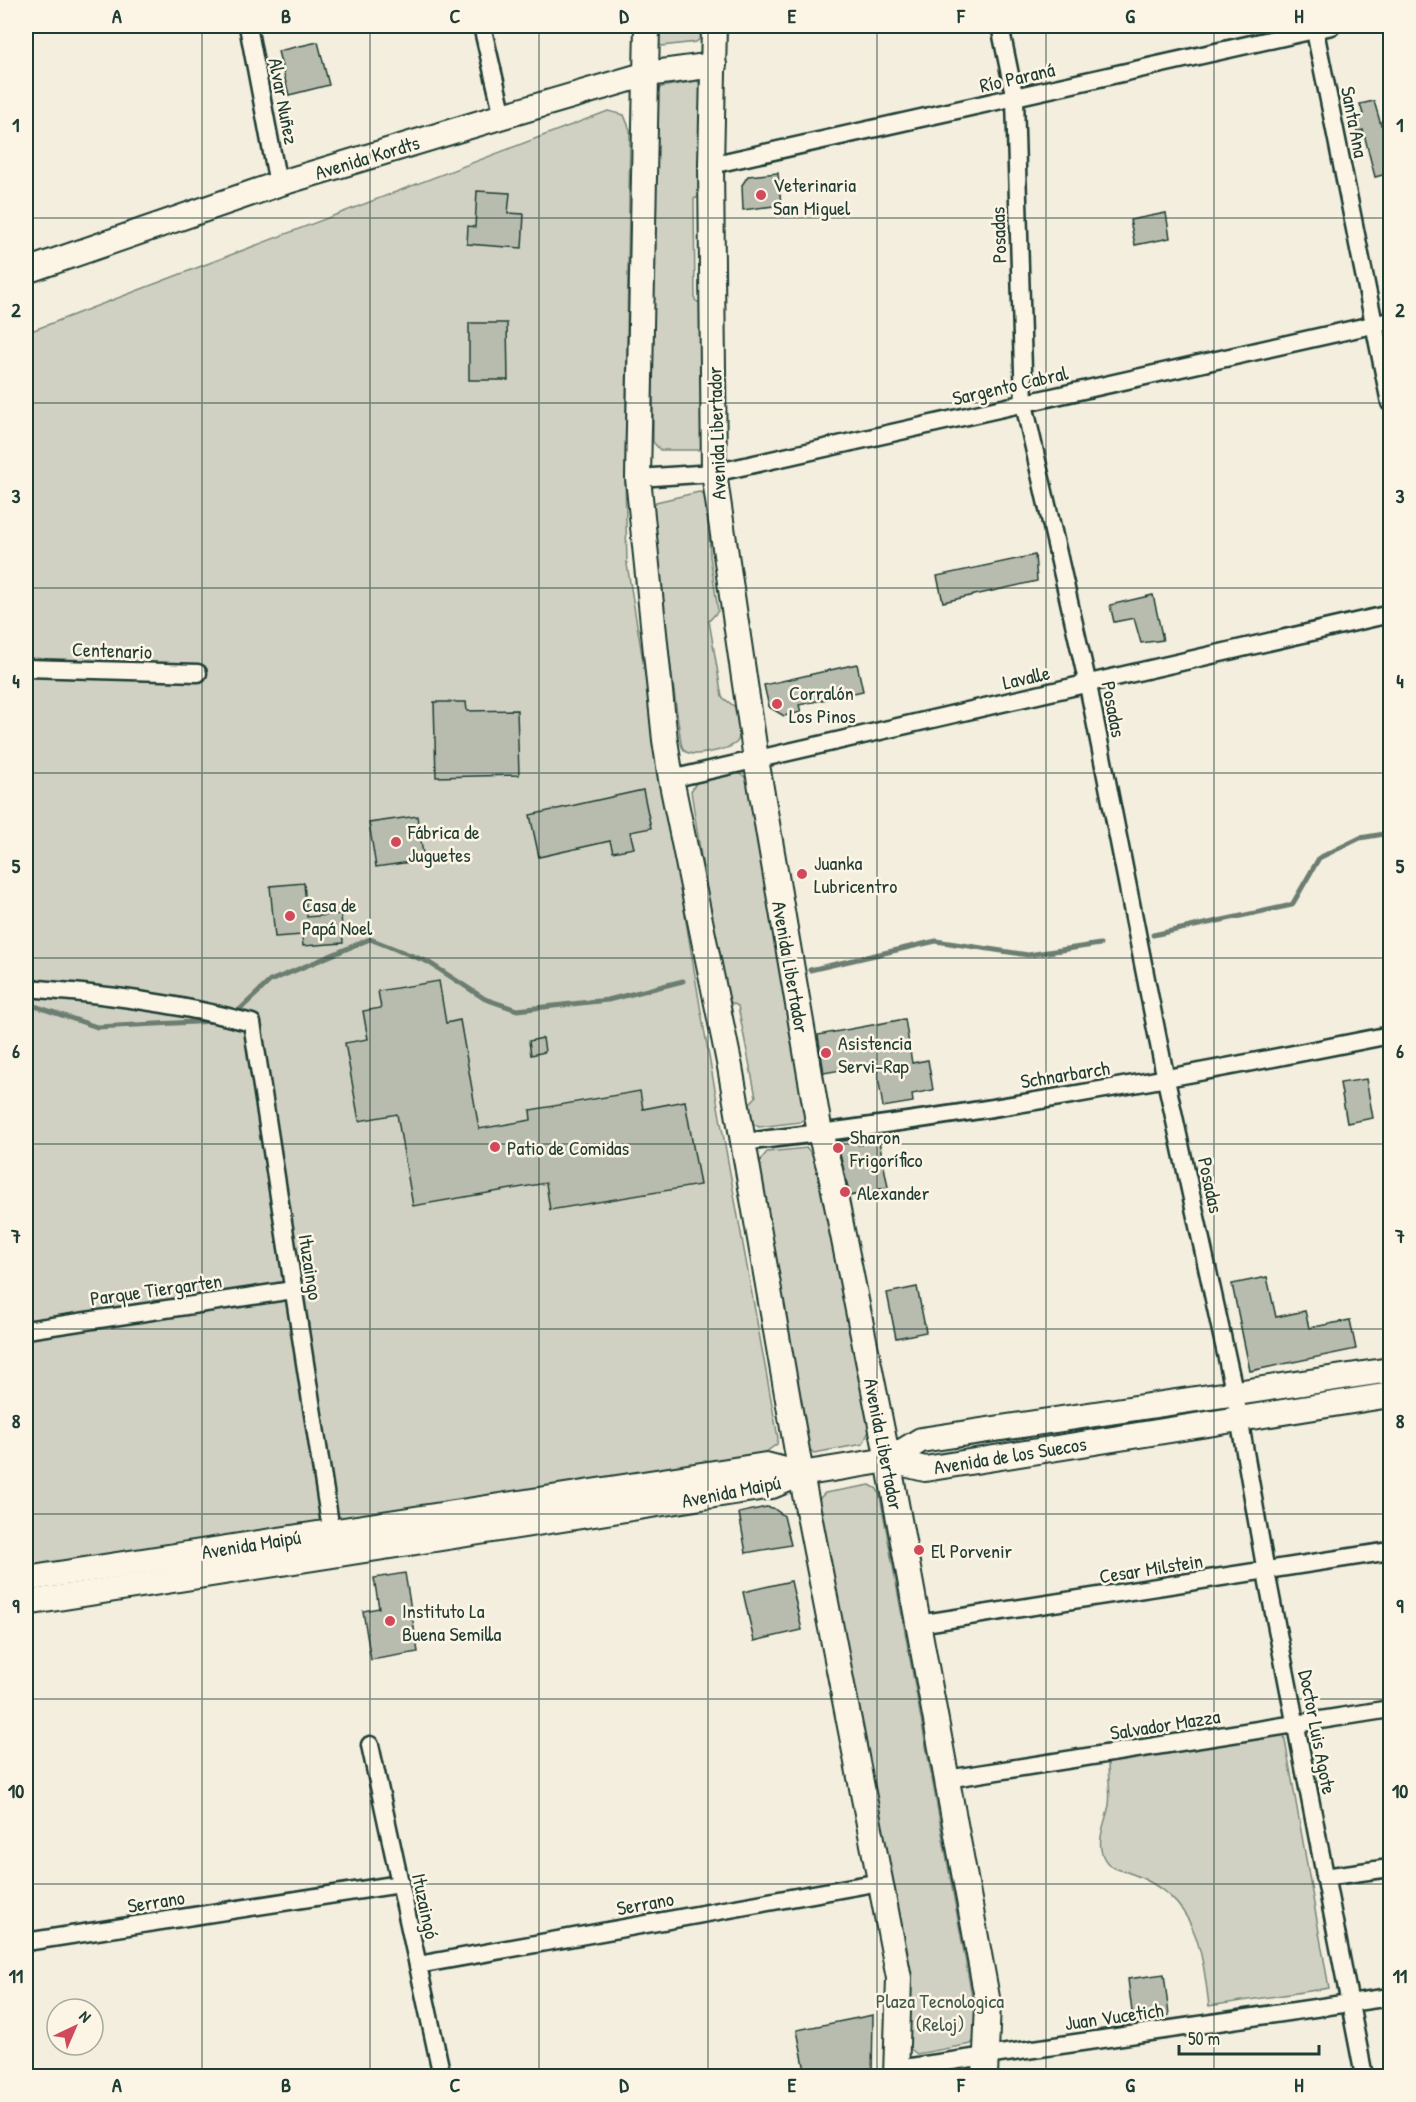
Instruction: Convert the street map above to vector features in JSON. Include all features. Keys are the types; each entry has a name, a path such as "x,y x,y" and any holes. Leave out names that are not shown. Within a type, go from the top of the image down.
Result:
{"main road":[{"path":"647,26 638,478 671,779 743,1142 801,1474 899,1978 897,2073"},
{"name":"Avenida Libertador","path":"714,26 711,165 714,473 756,759 820,1134 830,1170 888,1460 988,2003 986,2066"},
{"name":"Avenida Kordts","path":"26,270 278,183 502,116 647,74 714,65"},
{"name":"Avenida de los Suecos","path":"888,1460 921,1440 1235,1395 1390,1370"},
{"name":"Avenida de los Suecos","path":"888,1460 924,1469 1390,1395"},
{"path":"801,1474 888,1460"},
{"name":"Avenida Maipú","path":"26,1579 766,1465 801,1474"},
{"name":"Avenida Maipú","path":"26,1603 772,1486 801,1474"}],"street":[{"name":"Alvar Nuñez","path":"249,26 278,183"},
{"path":"482,26 502,116"},
{"name":"Posadas","path":"1000,26 1015,99 1024,404 1088,685 1166,1080 1235,1395"},
{"name":"Río Paraná","path":"711,165 1015,99 1314,27 1332,26"},
{"name":"Santa Ana","path":"1314,27 1382,323 1390,403"},
{"name":"Sargento Cabral","path":"638,478 714,473 1382,323"},
{"name":"Lavalle","path":"671,779 1390,614"},
{"name":"Centenario","path":"26,668 198,673"},
{"name":"Ituzaingo","path":"26,988 121,996 194,1008 252,1023 329,1517"},
{"name":"Schnarbarch","path":"743,1142 820,1134 1166,1080 1390,1035"},
{"name":"Parque Tiergarten","path":"26,1330 293,1290"},
{"name":"Doctor Luis Agote","path":"1235,1395 1266,1572 1364,2076"},
{"name":"Cesar Milstein","path":"918,1624 1266,1572 1390,1551"},
{"name":"Salvador Mazza","path":"947,1779 1390,1709"},
{"name":"Ituzaingó","path":"370,1745 442,2076"},
{"path":"1324,1877 1390,1868"},
{"name":"Serrano","path":"418,1965 880,1882"},
{"name":"Serrano","path":"26,1942 400,1884"},
{"name":"Juan Vucetich","path":"897,2073 986,2066 1350,2002 1390,1997"}],"green space":[{"path":"652,26 705,26 703,36 696,42 662,46 658,44"},
{"path":"697,81 702,85 700,196 694,199 695,300 701,304 703,447 698,450 660,450 653,442 653,97 661,87"},
{"path":"608,111 624,115 630,130 625,478 627,564 701,1012 778,1438 777,1444 763,1454 26,1568 26,333"},
{"path":"699,492 705,494 708,502 710,556 718,611 709,621 722,697 735,707 739,733 738,740 730,746 716,751 694,754 685,751 681,743 650,513 656,502"},
{"path":"735,772 744,776 749,784 805,1118 800,1122 759,1127 750,1122 747,1106 756,1097 738,1006 723,998 691,791 698,780"},
{"path":"807,1148 817,1161 869,1431 863,1444 814,1453 808,1448 758,1163 767,1152"},
{"name":"Plaza Tecnologica (Reloj)","path":"870,1485 877,1489 880,1496 979,2034 971,2044 917,2054 908,2047 817,1501 825,1493"},
{"path":"1284,1735 1329,1988 1209,2006 1199,1945 1183,1912 1171,1897 1155,1885 1114,1867 1104,1858 1101,1838 1110,1800 1108,1763"}],"building":[{"path":"318,42 329,85 289,95 278,51"},
{"path":"1374,101 1381,125 1390,123 1390,173 1375,177 1363,130 1357,132 1353,117 1363,114 1360,104"},
{"name":"Veterinaria San Miguel","path":"778,173 781,205 743,210 742,185 748,176"},
{"path":"477,191 510,193 508,213 524,214 522,248 467,244 468,226 475,227"},
{"path":"1166,213 1170,238 1135,245 1130,220"},
{"path":"469,323 507,323 508,380 469,380"},
{"path":"1035,555 1037,581 943,602 937,576"},
{"path":"1153,595 1163,640 1141,643 1134,618 1114,622 1110,605"},
{"path":"857,664 863,691 799,705 801,712 784,716 769,707 764,685"},
{"path":"434,702 466,702 467,711 517,710 519,775 436,777"},
{"path":"643,790 651,828 630,832 634,848 613,852 610,841 539,857 530,815"},
{"name":"Fábrica de Juguetes","path":"417,816 424,860 376,867 369,823"},
{"name":"Casa de Papá Noel","path":"304,883 307,917 341,914 343,943 303,946 302,935 275,937 270,886"},
{"path":"439,981 446,1023 460,1020 479,1129 531,1120 530,1110 640,1091 643,1109 685,1101 700,1185 550,1210 546,1183 413,1206 397,1114 359,1121 345,1043 368,1039 363,1011 381,1008 378,991"},
{"path":"905,1019 912,1063 928,1060 933,1090 912,1094 913,1102 883,1107 876,1064 824,1073 818,1035"},
{"path":"543,1038 545,1052 531,1055 529,1041"},
{"path":"1366,1079 1373,1118 1347,1123 1340,1083"},
{"path":"858,1138 859,1145 879,1141 888,1187 850,1196 837,1142"},
{"path":"1267,1277 1276,1317 1305,1311 1309,1328 1350,1320 1356,1349 1250,1371 1232,1284"},
{"path":"917,1287 926,1332 896,1338 887,1293"},
{"path":"766,1507 773,1508 784,1516 791,1545 746,1553 739,1513"},
{"path":"405,1573 418,1652 371,1660 363,1611 379,1608 374,1578"},
{"path":"791,1581 802,1630 754,1641 743,1592"},
{"path":"1164,1974 1169,2015 1133,2020 1128,1979"},
{"path":"873,2015 872,2076 806,2076 797,2030"}],"waterway":[{"path":"1153,935 1292,905 1319,858 1360,838 1390,833"},
{"path":"234,1015 270,981 370,939 428,962 485,999 517,1010 608,1000 683,981"},
{"path":"810,970 936,941 1028,955 1100,944"},
{"path":"26,1003 97,1027 215,1021"}],"place":[{"name":"Veterinaria San Miguel","path":"761,195"},
{"name":"Corralón Los Pinos","path":"777,704"},
{"name":"Fábrica de Juguetes","path":"396,842"},
{"name":"Juanka Lubricentro","path":"802,874"},
{"name":"Casa de Papá Noel","path":"290,916"},
{"name":"Asistencia Servi-Rap","path":"826,1053"},
{"name":"Patio de Comidas","path":"495,1147"},
{"name":"Sharon Frigorífico","path":"838,1148"},
{"name":"Alexander","path":"845,1192"},
{"name":"El Porvenir","path":"919,1550"},
{"name":"Instituto La Buena Semilla","path":"390,1621"}]}
